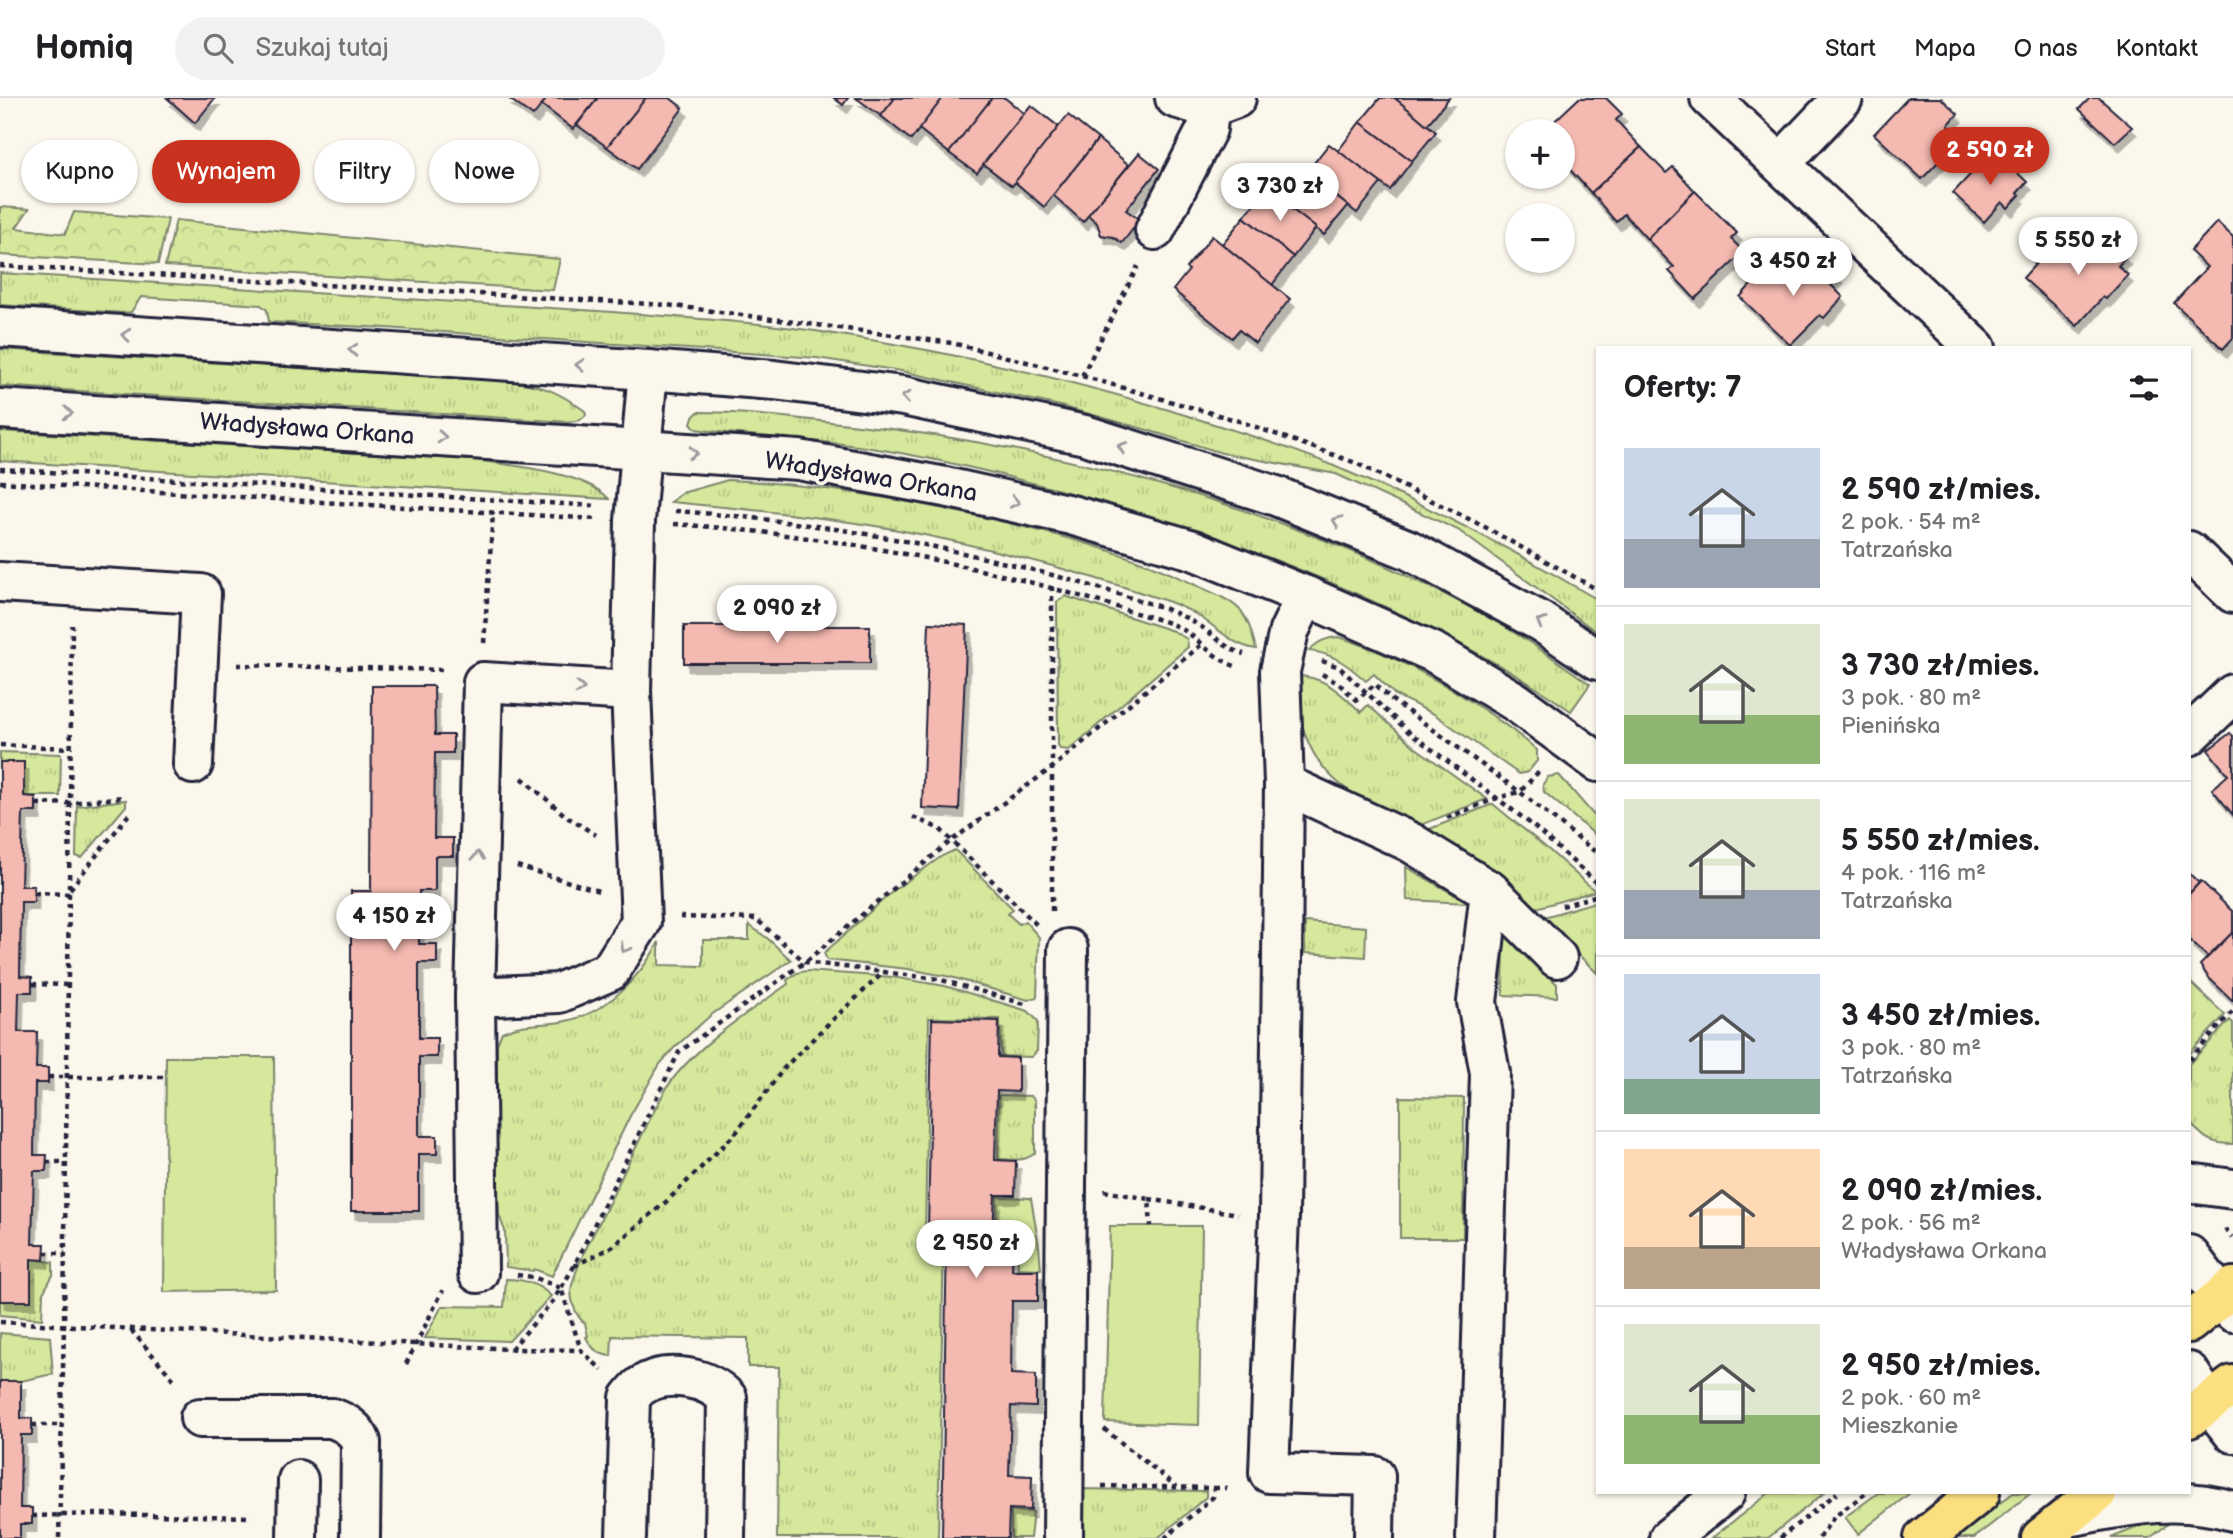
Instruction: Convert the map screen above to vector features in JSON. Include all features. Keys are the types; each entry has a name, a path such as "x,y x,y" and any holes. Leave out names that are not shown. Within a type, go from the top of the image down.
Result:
{"main road":[{"path":"2191,1322 2229,1299"},
{"path":"1924,1538 1979,1494"},
{"path":"2055,1527 2096,1494"}],"street":[{"path":"1710,98 1974,346"},
{"path":"1781,163 1843,98"},
{"path":"1156,230 1207,129 1207,101"},
{"path":"0,327 648,370 774,380 903,396 1085,435 1276,496 1409,550 1541,622 1596,659"},
{"path":"475,997 559,993 610,971 641,922 631,691 635,522 648,370"},
{"name":"Władysława Orkana","path":"0,409 799,460 1071,514 1193,550 1433,652 1516,702 1596,761"},
{"path":"2191,553 2233,593"},
{"path":"0,582 201,594 193,764"},
{"path":"1306,596 1289,631 1280,671 1284,784 1279,1216 1269,1473 1375,1476 1374,1538"},
{"path":"478,1273 475,997 482,677 631,691"},
{"path":"2191,734 2233,694"},
{"path":"1284,784 1410,842 1490,891 1557,958"},
{"path":"1476,1538 1490,1073 1476,1002 1490,891"},
{"path":"1056,941 1063,1538"},
{"path":"2191,1183 2233,1189"},
{"path":"2191,1257 2229,1299"},
{"path":"626,1538 629,1398 641,1385 661,1378 698,1378 718,1387 727,1398 725,1538"},
{"path":"2205,1395 2233,1433"},
{"path":"200,1418 332,1418 358,1433 361,1442 360,1538"},
{"path":"297,1538 298,1480"},
{"path":"1669,1538 1724,1494"},
{"path":"2055,1527 2162,1501 2192,1502 2233,1511"}],"path":[{"path":"1082,376 1156,230"},
{"path":"198,664 482,677 493,512"},
{"path":"59,1538 65,1253 72,585"},
{"path":"1052,587 1052,914"},
{"path":"511,1349 561,1288 679,1052 805,962 951,841 1053,767 1201,645"},
{"path":"1318,660 1339,667 1426,747 1531,824 1596,882"},
{"path":"1311,673 1324,674 1357,700 1375,684 1392,700 1520,792 1596,851"},
{"path":"0,745 70,748"},
{"path":"481,754 496,755 567,817 620,848 658,917 756,919 805,962 938,979 1029,1005"},
{"path":"1489,801 1520,792 1547,762"},
{"path":"36,804 123,797"},
{"path":"69,892 130,813"},
{"path":"913,817 940,829 1056,941"},
{"path":"478,859 493,859 621,898 640,887"},
{"path":"34,893 69,892"},
{"path":"573,1266 612,1247 667,1201 735,1134 784,1068 885,971"},
{"path":"32,984 68,985"},
{"path":"2191,1058 2233,1011"},
{"path":"48,1076 166,1076"},
{"path":"46,1163 66,1163"},
{"path":"1095,1189 1231,1213"},
{"path":"1149,1199 1151,1226"},
{"path":"44,1253 65,1253"},
{"path":"516,1275 533,1277 561,1288"},
{"path":"561,1288 581,1350 629,1398"},
{"path":"0,1322 511,1349 581,1350"},
{"path":"130,1329 175,1381"},
{"path":"32,1425 61,1425"},
{"path":"1103,1428 1178,1487"},
{"path":"1090,1485 1227,1488"},
{"path":"1165,1538 1213,1497 1214,1488"},
{"path":"1780,1538 1836,1494"},
{"path":"1819,1538 1834,1517 1865,1494"},
{"path":"32,1516 96,1514 252,1517"}],"green space":[{"path":"0,207 29,209 16,228 65,234 74,212 168,219 158,264 0,255"},
{"path":"176,220 560,259 553,290 165,266"},
{"path":"0,273 724,321 834,334 980,361 1173,411 1292,449 1368,481 1469,528 1596,599 1596,632 1458,530 1336,474 1222,453 1060,406 901,371 817,358 269,322 267,310 261,305 141,297 131,312 124,313 0,305"},
{"path":"0,349 507,381 530,384 557,393 585,411 586,415 580,420 569,422 0,386"},
{"path":"698,412 774,416 933,435 1099,468 1181,490 1342,547 1419,582 1506,627 1590,684 1571,711 1504,668 1392,610 1276,560 1157,518 1015,478 908,454 844,444 696,429 691,423"},
{"path":"0,431 474,460 566,476 598,490 609,499 0,461"},
{"path":"728,480 827,489 926,505 1042,531 1117,553 1165,571 1229,601 1246,619 1256,649 1235,642 1198,615 1170,602 1068,570 998,552 865,524 671,502 682,493"},
{"path":"1065,596 1173,631 1187,639 1188,647 1069,750 1060,749 1058,745 1057,602"},
{"path":"1339,637 1417,670 1469,700 1537,750 1537,761 1528,772 1519,774 1434,714 1395,695 1374,674 1366,681 1340,661 1326,654 1309,651 1322,641"},
{"path":"1296,676 1324,683 1361,712 1368,705 1416,748 1487,799 1413,828 1343,787 1317,759 1308,741 1298,703"},
{"path":"0,752 61,754 60,796 24,796 24,762 0,762"},
{"path":"1559,775 1596,818 1596,835 1544,792 1543,784 1548,777"},
{"path":"126,800 126,806 82,858 76,856 77,806"},
{"path":"1493,804 1595,891 1533,909 1422,832"},
{"path":"955,850 1013,909 1008,914 1019,924 1025,921 1039,937 1037,997 1028,1000 951,977 908,969 827,960 824,953 893,891 942,856"},
{"path":"1406,867 1469,903 1407,900"},
{"path":"1596,902 1596,972 1541,918"},
{"path":"1305,922 1366,927 1365,957 1305,953"},
{"path":"749,925 791,960 711,1015 660,1064 630,1116 552,1276 534,1269 506,1267 505,1231 499,1215 496,1169 497,1044 502,1032 518,1027 566,1021 595,1010 621,992 642,968 659,942 659,965 703,966 703,940 749,940"},
{"path":"1504,933 1557,984 1557,997 1503,995"},
{"path":"806,971 892,977 945,986 1028,1011 1038,1021 1037,1051 1031,1057 1001,1056 1000,1019 929,1018 925,1234 944,1235 938,1538 777,1538 779,1367 748,1367 748,1338 612,1336 611,1356 603,1354 588,1341 585,1323 578,1316 572,1300 572,1285 583,1255 672,1080 715,1037 788,984 787,980"},
{"path":"2191,983 2225,1015 2191,1052"},
{"path":"2230,1020 2233,1023 2233,1144 2208,1139 2191,1124 2191,1062"},
{"path":"166,1057 274,1057 276,1290 164,1292"},
{"path":"999,1095 1031,1096 1035,1101 1035,1153 1031,1156 1017,1160 998,1159"},
{"path":"1400,1097 1464,1098 1463,1238 1400,1238"},
{"path":"997,1197 1031,1198 1041,1269 1018,1268 1018,1229 996,1229"},
{"path":"1110,1226 1202,1226 1199,1425 1105,1422"},
{"path":"31,1259 53,1262 53,1275 43,1293 42,1319 0,1315 0,1301 30,1301"},
{"path":"506,1279 530,1283 551,1296 509,1341 425,1338 442,1306 504,1307"},
{"path":"0,1333 50,1337 53,1374 21,1381 0,1381"},
{"path":"1078,1489 1206,1491 1206,1497 1158,1538 1077,1538"},
{"path":"1768,1494 1823,1494 1768,1538 1712,1538"},
{"path":"1877,1494 1909,1494 1858,1534 1845,1517"},
{"path":"2012,1494 2030,1494 1974,1538 1954,1538"},
{"path":"1011,1511 1033,1512 1030,1538 1011,1538"},
{"path":"2173,1520 2150,1538 2111,1538 2153,1521"}],"building":[{"path":"167,98 215,98 195,123"},
{"path":"508,98 547,98 533,116"},
{"path":"547,98 598,98 573,129 542,105"},
{"path":"598,98 646,98 607,147 577,125"},
{"path":"646,98 670,98 683,108 637,169 607,147"},
{"path":"834,98 848,98 843,105"},
{"path":"856,98 895,98 881,116"},
{"path":"895,98 943,98 911,140 881,116"},
{"path":"943,98 992,98 949,153 919,129"},
{"path":"992,98 1005,98 1025,114 977,173 949,153"},
{"path":"1380,98 1395,98 1436,132 1412,161 1360,122"},
{"path":"1395,98 1449,98 1427,125"},
{"path":"1579,98 1606,98 1622,114 1616,120 1641,147 1591,193 1575,175 1575,119 1557,119"},
{"path":"1908,98 1941,98 1958,114 1948,125 1961,138 1922,179 1874,134"},
{"path":"2090,98 2099,98 2132,127 2115,143 2079,109"},
{"path":"1031,105 1059,127 1012,186 983,164"},
{"path":"1068,115 1098,139 1044,207 1015,182"},
{"path":"1360,122 1412,161 1390,190 1338,151"},
{"path":"1098,139 1129,165 1083,222 1053,195"},
{"path":"1329,144 1381,183 1357,213 1306,173"},
{"path":"1641,147 1666,173 1673,167 1695,191 1647,239 1624,214 1616,222 1591,193"},
{"path":"1139,153 1159,169 1126,210 1140,220 1122,243 1113,237 1101,235 1097,223 1088,215"},
{"path":"1997,153 2027,182 2008,208 2002,202 1984,222 1953,193 1982,162 1985,166"},
{"path":"1298,167 1348,206 1324,235 1274,195"},
{"path":"1266,189 1316,228 1293,257 1244,217"},
{"path":"1695,191 1737,233 1731,239 1744,252 1695,299 1669,271 1674,267 1647,239"},
{"path":"1244,217 1293,257 1272,285 1222,244"},
{"path":"2217,222 2233,237 2233,338 2223,349 2174,303 2207,267 2190,251"},
{"path":"2086,234 2102,248 2108,241 2126,257 2118,266 2128,275 2106,299 2103,297 2077,326 2023,278 2055,242 2069,253"},
{"path":"1212,236 1290,299 1255,343 1239,330 1232,338 1173,290 1189,270 1186,268"},
{"path":"1801,259 1817,273 1824,266 1839,276 1831,285 1843,297 1824,318 1820,315 1790,345 1740,297 1770,263 1784,277"},
{"path":"929,623 967,625 959,810 922,808"},
{"path":"684,626 870,626 870,663 684,663"},
{"path":"372,686 434,686 435,735 453,735 453,753 435,753 434,838 453,838 453,856 435,856 435,891 419,891 419,944 437,944 437,963 419,963 419,1038 437,1038 437,1057 419,1057 419,1136 437,1136 437,1154 419,1154 419,1211 351,1211 351,891 371,891"},
{"path":"2230,733 2233,736 2233,815 2212,789 2228,775 2208,750"},
{"path":"0,762 24,762 24,796 36,797 36,812 23,812 21,886 34,886 34,902 21,902 20,976 32,977 32,992 19,992 18,1032 37,1032 36,1068 48,1068 48,1083 35,1083 34,1155 47,1155 46,1171 34,1171 32,1244 45,1244 44,1260 31,1259 31,1301 0,1301"},
{"path":"2191,875 2199,883 2191,892"},
{"path":"2201,881 2233,912 2233,932 2208,957 2191,942 2191,892"},
{"path":"2233,932 2233,1001 2209,978 2200,965"},
{"path":"932,1019 999,1021 998,1057 1018,1058 1018,1092 997,1091 995,1160 1016,1161 1015,1195 995,1195 993,1233 1013,1233 1012,1270 1038,1270 1038,1301 1012,1301 1011,1374 1036,1375 1036,1407 1011,1406 1009,1475 1032,1476 1031,1510 1009,1509 1008,1538 942,1538 947,1232 928,1232"},
{"path":"0,1381 21,1381 21,1418 32,1418 32,1435 21,1435 20,1508 32,1508 32,1524 20,1524 20,1538 0,1538"}]}
